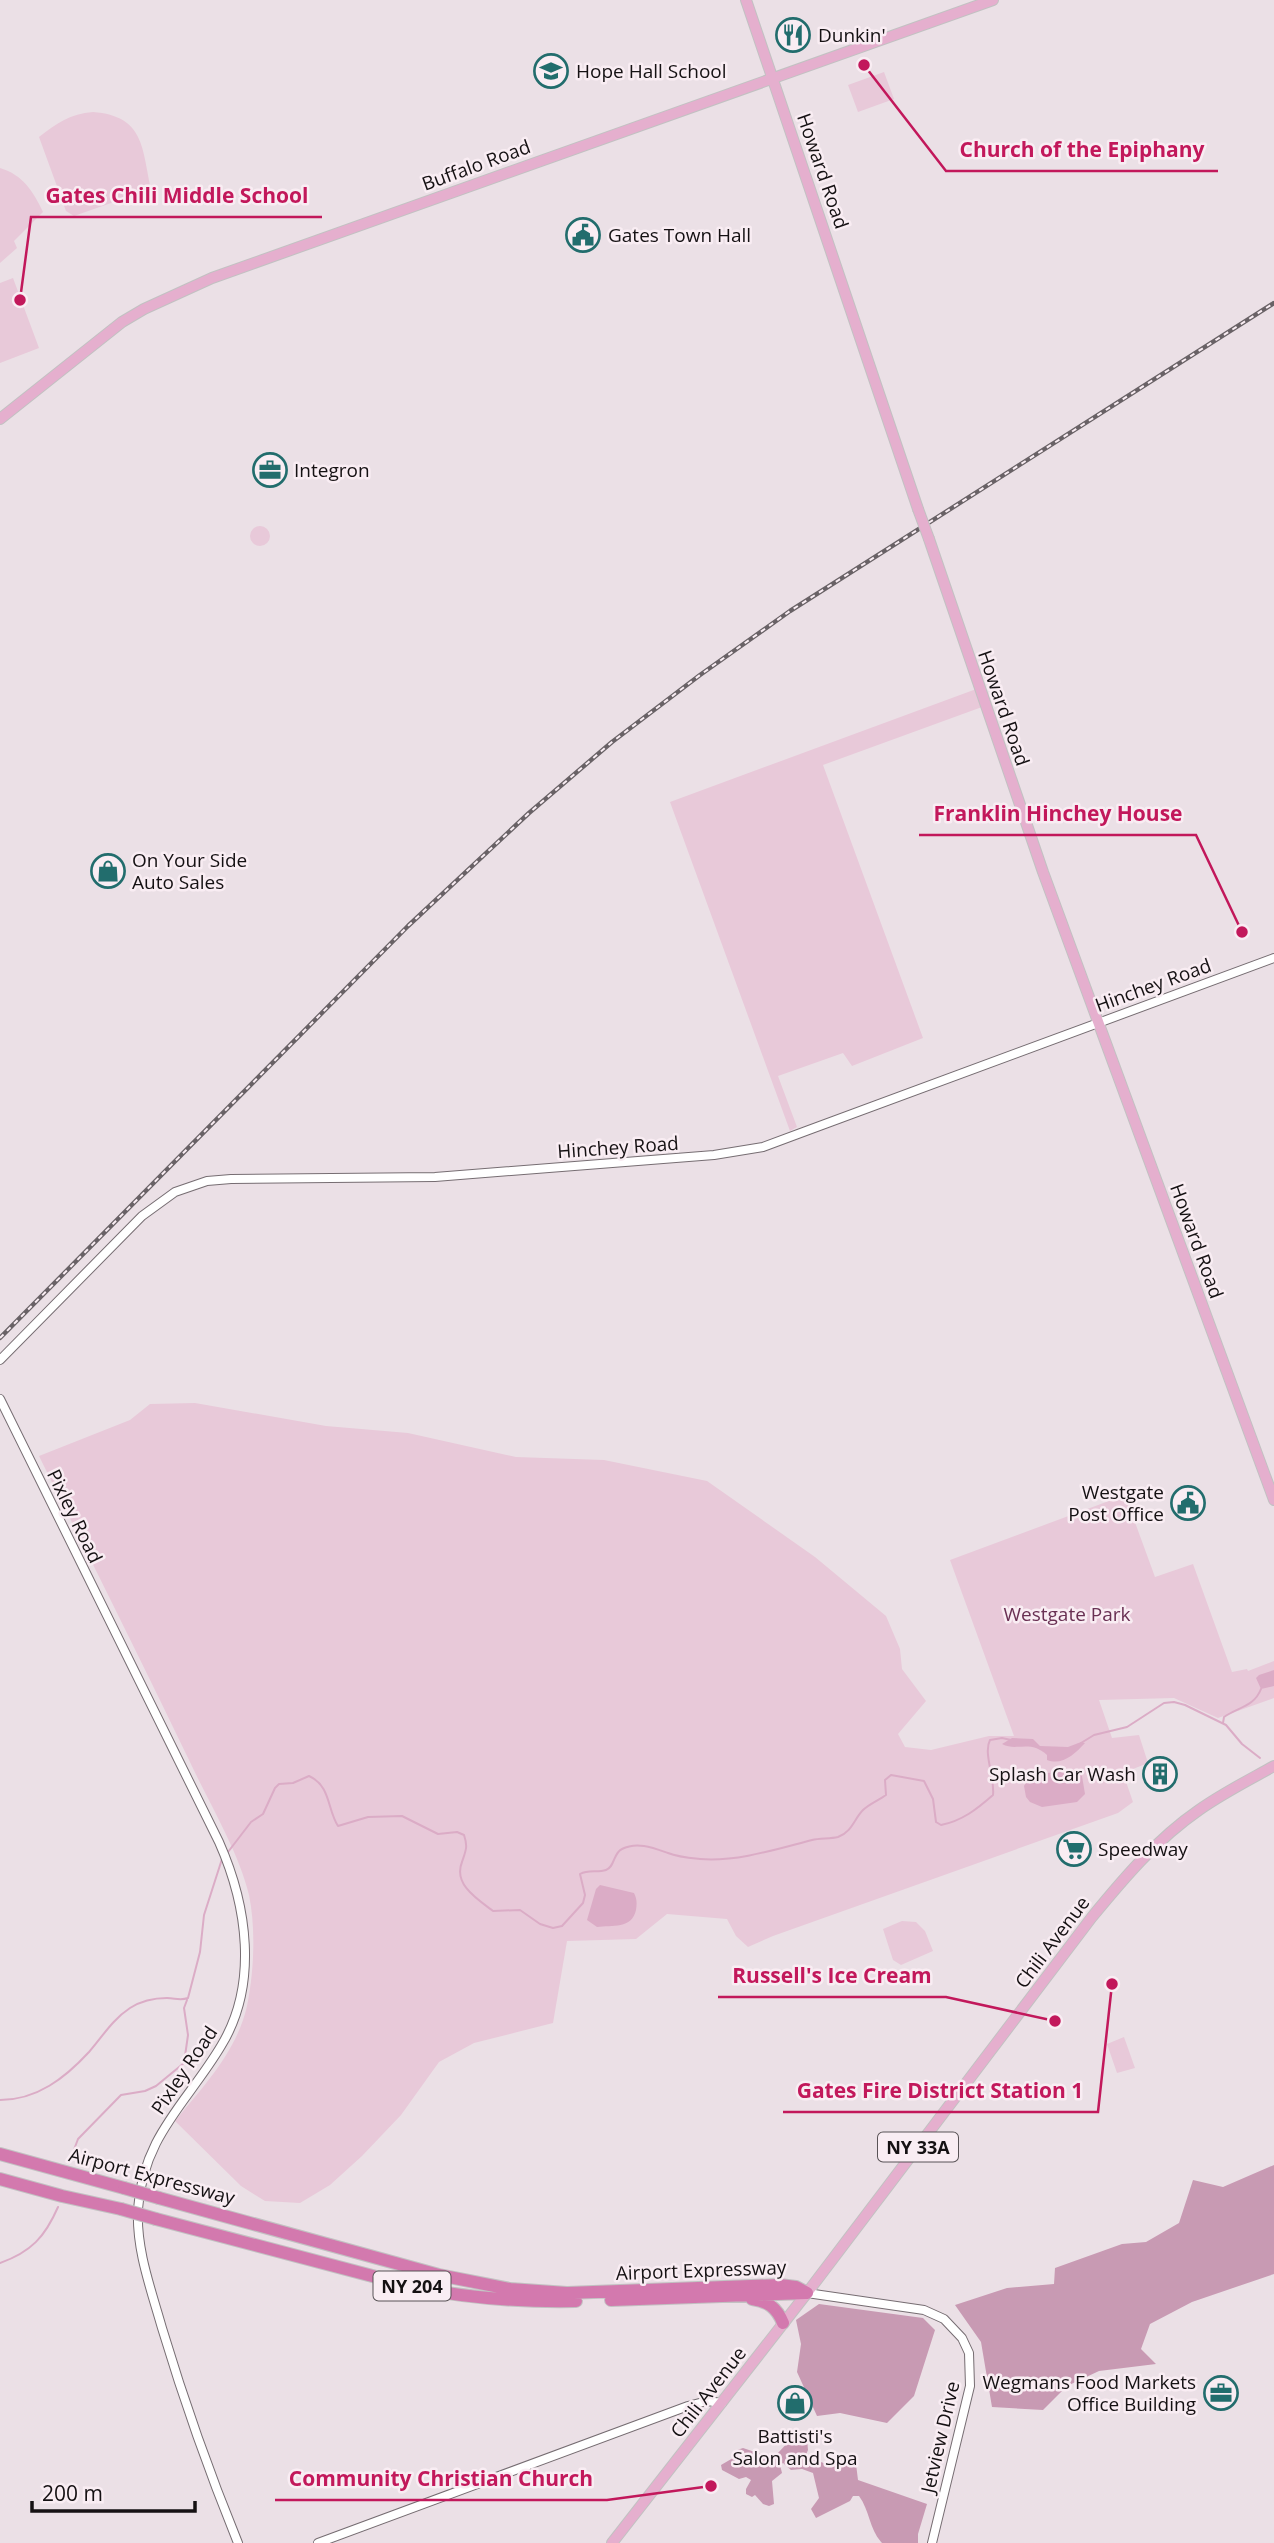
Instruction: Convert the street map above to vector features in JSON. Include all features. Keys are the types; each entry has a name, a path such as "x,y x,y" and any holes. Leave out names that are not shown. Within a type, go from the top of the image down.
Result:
{"highway":[{"name":"Airport Expressway","path":"0,2154 439,2274 510,2289 579,2293 780,2285 796,2287 807,2294"},
{"name":"Airport Expressway","path":"0,2179 376,2278 450,2294 555,2301 807,2294"},
{"path":"724,2296 768,2303 780,2314 783,2323"}],"main road":[{"name":"Howard Road","path":"746,0 976,682 1274,1500"},
{"name":"Buffalo Road","path":"0,419 121,322 212,278 993,0"},
{"name":"Chili Avenue","path":"612,2543 807,2294 1092,1917 1133,1868 1164,1837 1199,1810 1274,1766"}],"street":[{"name":"Hinchey Road","path":"0,1360 142,1216 159,1201 189,1185 231,1179 435,1177 743,1152 818,1127 1274,958"},
{"name":"Pixley Road","path":"0,1399 224,1853 238,1896 244,1931 241,1996 220,2049 165,2124 156,2143 142,2180 138,2227 145,2269 184,2401 237,2543"},
{"name":"Jetview Drive","path":"807,2294 924,2310 944,2319 962,2338 969,2353 970,2386 932,2543"},
{"path":"318,2543 688,2406 707,2401 722,2403"}],"green space":[{"path":"884,72 894,99 858,112 848,85"},
{"path":"93,112 123,120 132,128 142,148 151,189 74,216 66,211 39,137 64,120"},
{"path":"0,168 15,175 26,185 43,212 14,241 17,248 0,263"},
{"path":"13,278 39,348 0,363 0,283"},
{"path":"260,526 267,529 270,536 267,543 260,546 253,543 250,536 253,529"},
{"path":"979,688 982,707 823,765 923,1038 852,1066 843,1053 778,1076 797,1127 790,1131 670,802"},
{"name":"Westgate Park","path":"195,1403 326,1426 408,1433 516,1457 604,1460 707,1481 815,1557 886,1616 900,1649 902,1669 926,1701 898,1734 905,1747 931,1750 989,1736 1014,1736 950,1560 1125,1495 1155,1577 1193,1564 1232,1672 1248,1671 1274,1661 1274,1698 1218,1718 1174,1698 1099,1700 1112,1738 1139,1735 1148,1763 1123,1773 1133,1802 1118,1813 748,1947 736,1936 727,1919 667,1914 636,1939 567,1941 553,2023 474,2043 439,2062 401,2115 330,2185 300,2203 265,2201 241,2186 175,2121 227,2053 242,2022 253,1965 249,1895 222,1827 39,1456 130,1420 150,1404"},
{"path":"902,1921 916,1922 925,1931 933,1951 901,1965 893,1960 883,1929"},
{"path":"1124,2037 1135,2068 1117,2073 1107,2044"}],"shaded area":[{"path":"1274,1670 1274,1686 1261,1689 1256,1678"},
{"path":"1012,1738 1033,1739 1040,1746 1068,1747 1085,1743 1068,1758 1053,1761 1047,1760 1047,1755 1035,1748 1002,1744"},
{"path":"1072,1771 1082,1776 1085,1794 1077,1802 1042,1807 1030,1802 1026,1797 1024,1786 1033,1777 1045,1773"},
{"path":"600,1885 634,1893 636,1910 630,1920 621,1925 597,1927 587,1920 596,1889"},
{"path":"1274,2165 1274,2274 1192,2302 1150,2324 1141,2349 1156,2364 1099,2371 1067,2386 1043,2410 992,2407 981,2342 955,2305 1007,2288 1054,2284 1055,2268 1122,2244 1146,2242 1179,2223 1193,2180 1223,2187"},
{"path":"819,2304 923,2318 935,2330 914,2396 887,2423 840,2413 817,2416 797,2372 801,2344 796,2320"},
{"path":"799,2435 807,2439 808,2450 805,2457 827,2464 856,2464 858,2480 927,2504 918,2543 882,2543 874,2532 859,2496 853,2496 850,2501 816,2518 811,2509 819,2498 813,2473 802,2469 791,2470 783,2463 780,2465 782,2473 772,2481 774,2504 769,2506 763,2504 755,2495 752,2497 746,2494 751,2480 746,2477 739,2479 722,2470 721,2465 733,2458 734,2451 743,2448 761,2454 777,2454 793,2437"}],"waterway":[{"path":"1223,1723 1224,1717 1254,1700 1261,1689"},
{"path":"1081,1743 1094,1735 1127,1727 1164,1703 1174,1702 1226,1725 1242,1744 1260,1758"},
{"path":"228,1852 251,1822 263,1814 279,1784 293,1783 309,1776 316,1780 325,1792 338,1826 368,1817 402,1816 438,1834 457,1832 464,1835 466,1848 460,1870 468,1890 493,1911 520,1910 540,1924 553,1928 562,1926 583,1903 585,1895 580,1874 609,1868 622,1849 639,1845 680,1856 714,1859 742,1857 812,1840 838,1837 850,1829 865,1808 886,1795 885,1780 891,1775 924,1781 933,1799 936,1822 941,1825 956,1821 993,1795 988,1752 990,1740 1011,1740"},
{"path":"0,2100 38,2092 60,2079 89,2052 118,2017 134,2006 157,1999 188,1998 200,1952 204,1915 222,1859"},
{"path":"72,2155 78,2139 121,2095 145,2091 156,2086 184,2063 188,2035 184,2008 187,2000"},
{"path":"0,2263 20,2254 36,2242 48,2227 58,2207"}],"railway":[{"path":"0,1338 408,926 529,813 612,742 790,611 1274,303"}],"place":[{"name":"Dunkin'","path":"793,35"},
{"name":"Church of the Epiphany","path":"864,65"},
{"name":"Hope Hall School","path":"551,71"},
{"name":"Gates Town Hall","path":"583,235"},
{"name":"Gates Chili Middle School","path":"20,300"},
{"name":"Integron","path":"270,470"},
{"name":"On Your Side Auto Sales","path":"108,871"},
{"name":"Franklin Hinchey House","path":"1242,932"},
{"name":"Westgate Post Office","path":"1188,1503"},
{"name":"Splash Car Wash","path":"1160,1774"},
{"name":"Speedway","path":"1074,1849"},
{"name":"Gates Fire District Station 1","path":"1112,1984"},
{"name":"Russell's Ice Cream","path":"1055,2021"},
{"name":"Wegmans Food Markets Office Building","path":"1221,2393"},
{"name":"Battisti's Salon and Spa","path":"795,2403"},
{"name":"Community Christian Church","path":"711,2486"}]}
